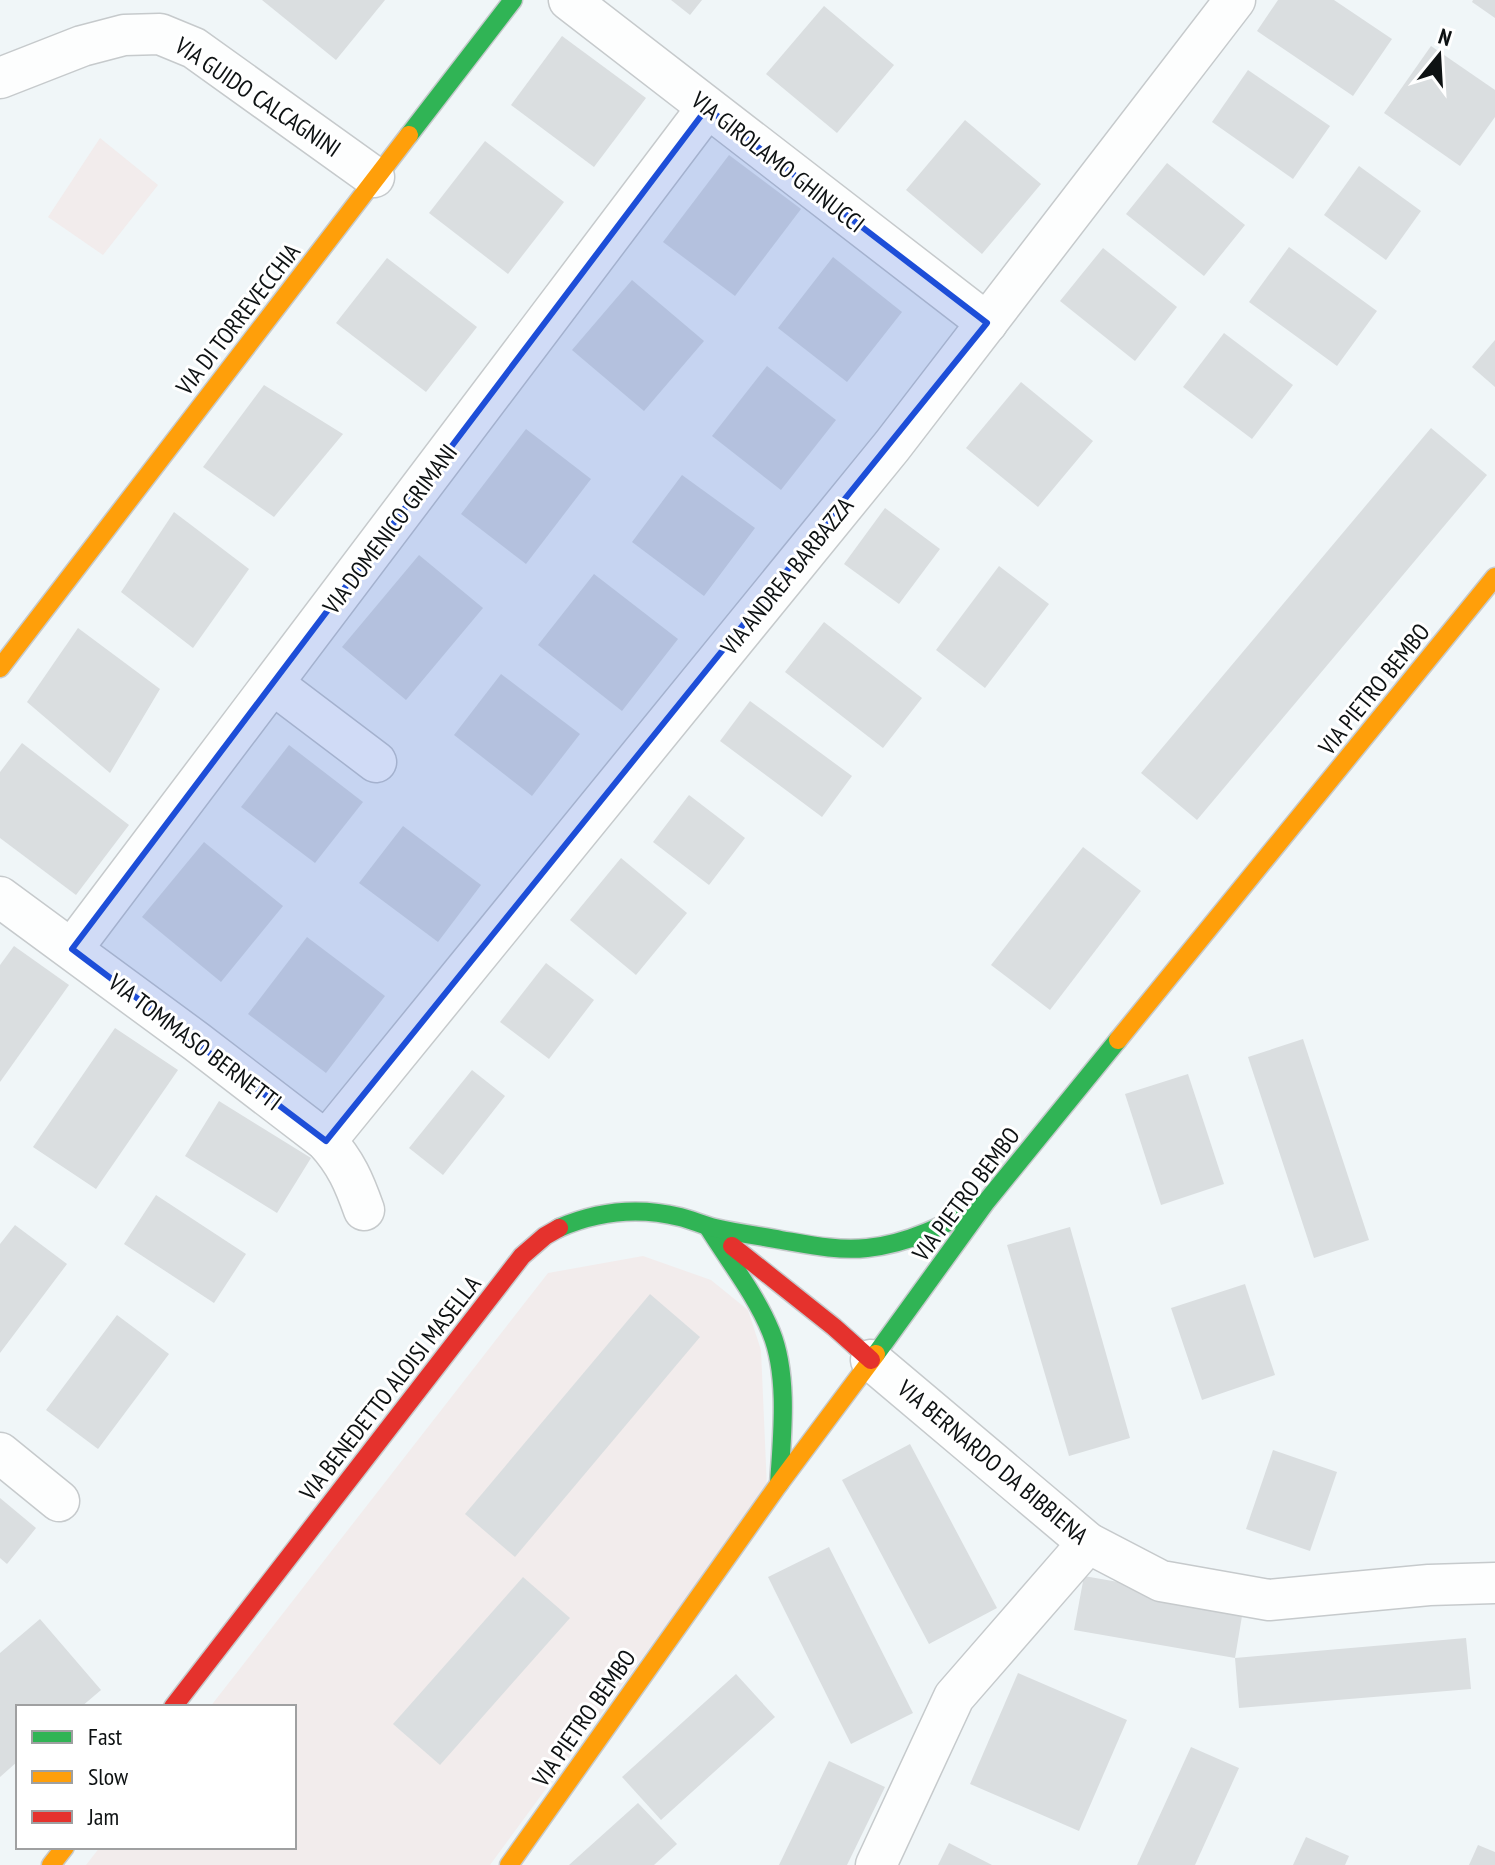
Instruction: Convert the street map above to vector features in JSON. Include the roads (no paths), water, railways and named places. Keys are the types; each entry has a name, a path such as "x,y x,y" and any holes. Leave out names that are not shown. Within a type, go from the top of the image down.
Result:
{"street":[{"name":"VIA DI TORREVECCHIA","path":"0,668 374,177 513,0"},
{"name":"VIA GIROLAMO GHINUCCI","path":"569,0 987,323"},
{"name":"VIA ANDREA BARBAZZA","path":"326,1141 863,482 1235,0"},
{"name":"VIA GUIDO CALCAGNINI","path":"0,78 82,46 124,35 160,34 194,48 374,177"},
{"name":"VIA DOMENICO GRIMANI","path":"72,949 707,108"},
{"name":"VIA PIETRO BEMBO","path":"509,1865 779,1484 986,1202 1495,577"},
{"path":"273,684 376,762"},
{"name":"VIA TOMMASO BERNETTI","path":"0,897 326,1141 351,1176 364,1210"},
{"name":"VIA BENEDETTO ALOISI MASELLA","path":"175,1705 522,1256 544,1237 579,1220 634,1211 662,1214 708,1227 812,1246 849,1249 888,1245 922,1235 986,1202"},
{"path":"708,1227 762,1312 772,1334 778,1356 783,1411 779,1484"},
{"name":"VIA BENEDETTO ALOISI MASELLA","path":"708,1227 826,1320 871,1360"},
{"name":"VIA BERNARDO DA BIBBIENA","path":"871,1360 1088,1543 1161,1581 1269,1600 1429,1585 1495,1583"},
{"path":"0,1453 59,1501"},
{"path":"876,1865 954,1697 1088,1543"},
{"path":"51,1865 63,1849"}]}
